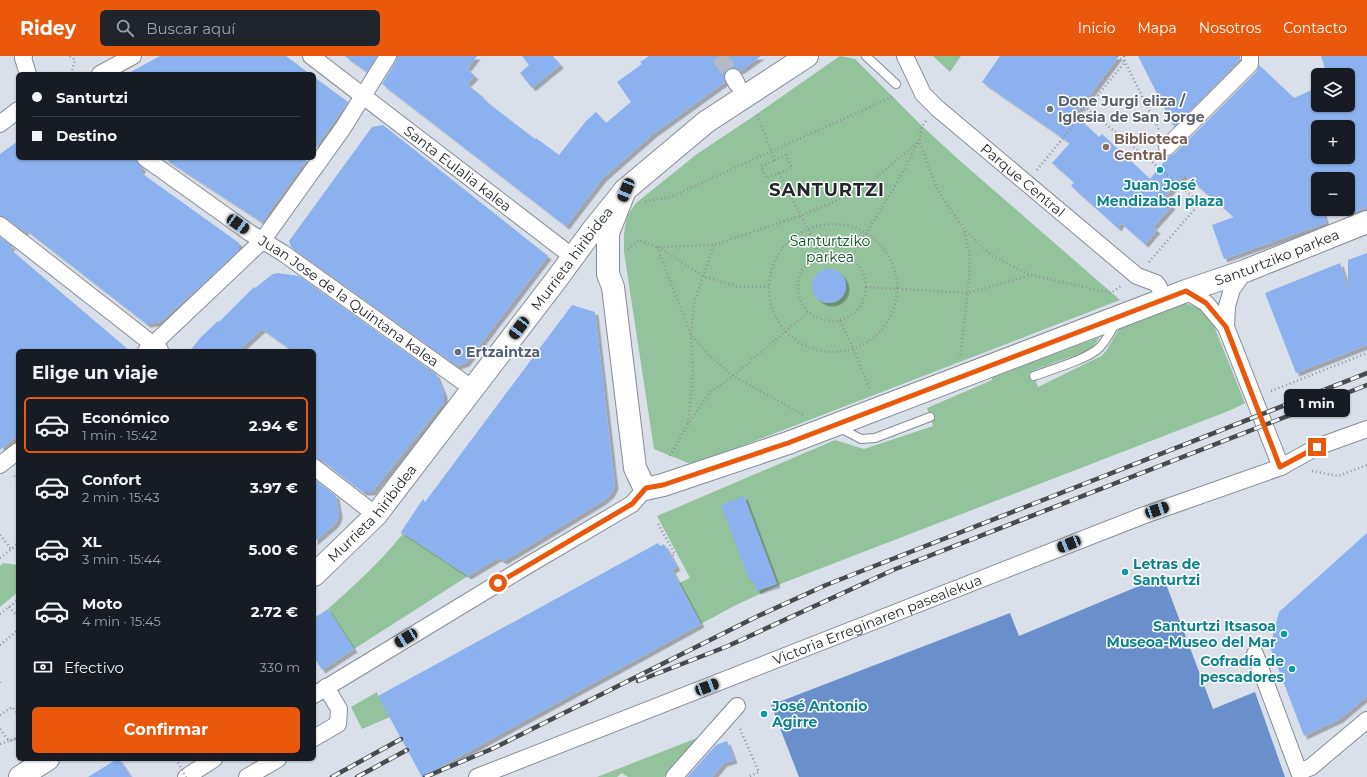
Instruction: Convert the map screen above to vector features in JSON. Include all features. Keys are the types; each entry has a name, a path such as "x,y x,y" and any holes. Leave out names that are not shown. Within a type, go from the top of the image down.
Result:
{"street":[{"path":"24,56 23,58 27,72"},
{"path":"104,72 133,56"},
{"name":"Santa Eulalia kalea","path":"311,56 573,257 589,260 608,274"},
{"path":"0,225 154,349 262,241 343,128 388,56"},
{"name":"Murrieta hiribidea","path":"316,573 376,515 592,231 634,196 706,122 807,56"},
{"name":"Parque Central","path":"905,56 923,94 937,108 1137,276 1156,283 1159,287"},
{"path":"1167,147 1250,64 1250,56"},
{"path":"0,124 16,112"},
{"name":"Juan Jose de la Quintana kalea","path":"148,160 473,389"},
{"path":"316,737 338,724 339,709 320,691 632,504 646,488 635,468 613,287 608,274 608,233 634,196"},
{"name":"Santurtziko parkea","path":"646,488 663,485 780,445 1245,270 1367,222"},
{"path":"1226,327 1227,306 1232,288 1245,270"},
{"path":"1186,291 1206,303 1226,327 1280,467"},
{"name":"Victoria Erreginaren pasealekua","path":"477,777 1142,516 1280,467 1317,447 1367,428"},
{"path":"0,465 16,453"},
{"path":"316,469 376,515"},
{"path":"1255,654 1299,772 1311,767 1367,720"},
{"path":"674,777 737,706"},
{"path":"20,777 45,761"},
{"path":"186,777 211,761"},
{"path":"247,777 275,761"}],"lane":[{"path":"866,56 896,84"},
{"path":"1034,376 1091,354 1100,348 1109,335 1117,318"},
{"path":"834,425 861,439 875,438 930,417"}],"path":[{"path":"70,56 76,60 72,72"},
{"path":"1117,56 1125,62"},
{"path":"1123,56 1167,147 1152,162"},
{"path":"1027,183 1125,62"},
{"path":"634,196 668,198 918,85"},
{"path":"919,141 938,191 964,229 992,256 1031,275 1111,293 1137,276 1200,203 1087,109"},
{"path":"757,115 775,160"},
{"path":"851,258 895,186 919,141 922,126"},
{"path":"860,191 919,141"},
{"path":"786,155 792,168 779,173 766,178 761,166 786,155"},
{"path":"779,173 808,229 819,255"},
{"path":"657,247 714,245 800,216 860,191 881,185 895,186"},
{"path":"828,223 848,225 867,232 884,247 894,267 898,289 895,308 886,326 872,340 854,350 835,353 817,351 799,344 785,332 774,314 769,295 770,274 778,255 790,240 808,229 828,223"},
{"path":"960,355 968,293 970,258 964,229"},
{"path":"624,252 639,240 657,247 703,276 739,287 769,288"},
{"path":"688,424 693,375 691,335 694,303 714,245"},
{"path":"657,247 691,335 709,355 734,376 806,416"},
{"path":"830,252 841,253 851,258 859,266 864,276 866,287 865,298 859,308 850,316 840,321 828,322 817,319 800,303 797,291 798,280 802,269 809,260 830,252"},
{"path":"866,287 968,293 1031,275"},
{"path":"670,456 688,424 711,391 734,376 808,312"},
{"path":"840,321 854,350 872,396"},
{"path":"1270,392 1367,353"},
{"path":"1309,470 1338,476 1367,465"},
{"path":"658,524 675,554 671,556"},
{"path":"0,535 11,549"},
{"path":"0,558 16,545"},
{"path":"0,614 16,602"},
{"path":"9,607 16,615"},
{"path":"0,640 1,644 16,632"},
{"path":"0,715 12,707 16,712"},
{"path":"0,729 9,741 16,739"},
{"path":"740,730 759,772 748,777"},
{"path":"0,744 16,739"},
{"path":"177,761 186,777"}],"green space":[{"name":"Santurtziko parkea","path":"840,56 855,59 922,126 959,160 1120,300 693,465 654,449 624,252 624,234 627,216 636,203 697,154"},
{"path":"933,56 961,56 950,72"},
{"path":"1185,303 1198,308 1210,316 1245,403 1231,410 783,583 734,606 701,624 679,583 690,578 657,516 835,440 864,449 933,426 927,408 992,380 992,377 1100,337 1093,347 1087,351 1032,371 1038,387 1101,356 1106,351 1119,329"},
{"path":"401,532 468,576 354,649 328,609 385,555 402,535"},
{"path":"3,563 16,565 16,594 0,607 0,566"},
{"path":"377,692 390,717 362,729 351,707"},
{"path":"697,738 664,777 628,777 622,773 617,777 597,777"}],"water":[{"path":"1163,576 1213,709 1255,692 1285,777 799,777 771,705 1010,613 1019,636"}],"building":[{"path":"160,56 286,56 307,72 131,72"},
{"path":"345,56 377,56 367,72"},
{"path":"397,56 477,56 467,69 475,76 467,84 484,98 483,99 535,139 536,138 559,155 586,121 596,112 606,123 631,102 617,82 642,64 640,62 649,56 761,56 740,71 733,68 728,69 725,72 725,82 653,134 603,178 566,226 382,84 396,61"},
{"path":"522,56 553,56 560,65 532,88 520,73 529,65"},
{"path":"1000,56 1119,56 1075,115 1099,137 1102,134 1150,179 1169,156 1174,154 1257,71 1259,65 1294,98 1311,90 1311,112 1355,112 1355,68 1325,68 1321,56 1367,56 1367,207 1355,212 1355,172 1311,172 1311,216 1324,216 1326,223 1224,259 1212,225 1234,217 1185,175 1164,198 1172,206 1153,227 1157,230 1145,244 1121,223 1118,228 1071,186 1074,182 1052,163 1070,143 982,82"},
{"path":"1138,56 1240,56 1240,60 1174,127"},
{"path":"316,78 348,102 316,147"},
{"path":"383,125 548,256 466,363 457,366 291,247 289,241 372,127"},
{"path":"16,142 16,160 136,160 143,168 140,172 239,243 239,250 160,322 147,324 26,230 24,232 6,218 0,216 0,154"},
{"path":"167,160 307,160 262,222"},
{"path":"0,237 12,246 10,249 128,349 16,349 16,437 0,450"},
{"path":"1367,253 1367,345 1296,373 1265,293 1340,263 1348,288 1348,260"},
{"path":"832,269 841,274 845,279 845,293 841,298 836,302 826,303 822,302 813,293 812,283 813,279 822,270"},
{"path":"278,273 299,276 436,374 444,394 444,402 372,492 363,492 320,459 316,458 316,349 290,349 262,329 240,349 192,349 200,338 218,321 219,322 254,287 255,288 273,274"},
{"path":"572,305 595,312 615,486 611,494 603,501 504,561 498,558 468,576 401,532 423,499 425,502"},
{"path":"316,481 336,496 339,514 335,524 316,540"},
{"path":"744,496 777,584 757,591 753,582 748,577 721,505"},
{"path":"1367,533 1367,696 1340,719 1304,736 1270,647 1279,612"},
{"path":"658,543 660,546 664,544 677,567 672,570 701,624 422,777 378,696"},
{"path":"328,609 354,649 322,670 316,660 316,617"},
{"path":"727,741 734,760 724,763 712,777 687,777 716,745"},
{"path":"114,761 120,761 131,777 88,777"}],"tunnel":[{"path":"719,56 733,77"}],"railway":[{"path":"425,777 494,748 758,616 826,585 1367,373"},
{"path":"638,681 728,646 893,570 1367,385"},
{"path":"332,777 401,739"},
{"path":"357,777 407,750"}],"place":[{"name":"Done Jurgi eliza / Iglesia de San Jorge","path":"1050,109"},
{"name":"Biblioteca Central","path":"1106,147"},
{"name":"Juan José Mendizabal plaza","path":"1160,170"},
{"name":"Ertzaintza","path":"458,352"},
{"name":"Letras de Santurtzi","path":"1125,572"},
{"name":"Santurtzi Itsasoa Museoa-Museo del Mar","path":"1284,634"},
{"name":"Cofradía de pescadores","path":"1292,669"},
{"name":"José Antonio Agirre","path":"764,714"}],"district":[{"name":"SANTURTZI","path":"827,190"}],"route":[{"path":"498,583 632,504 646,488 663,485 788,443 1186,291 1206,303 1226,327 1280,467 1317,447"}]}
